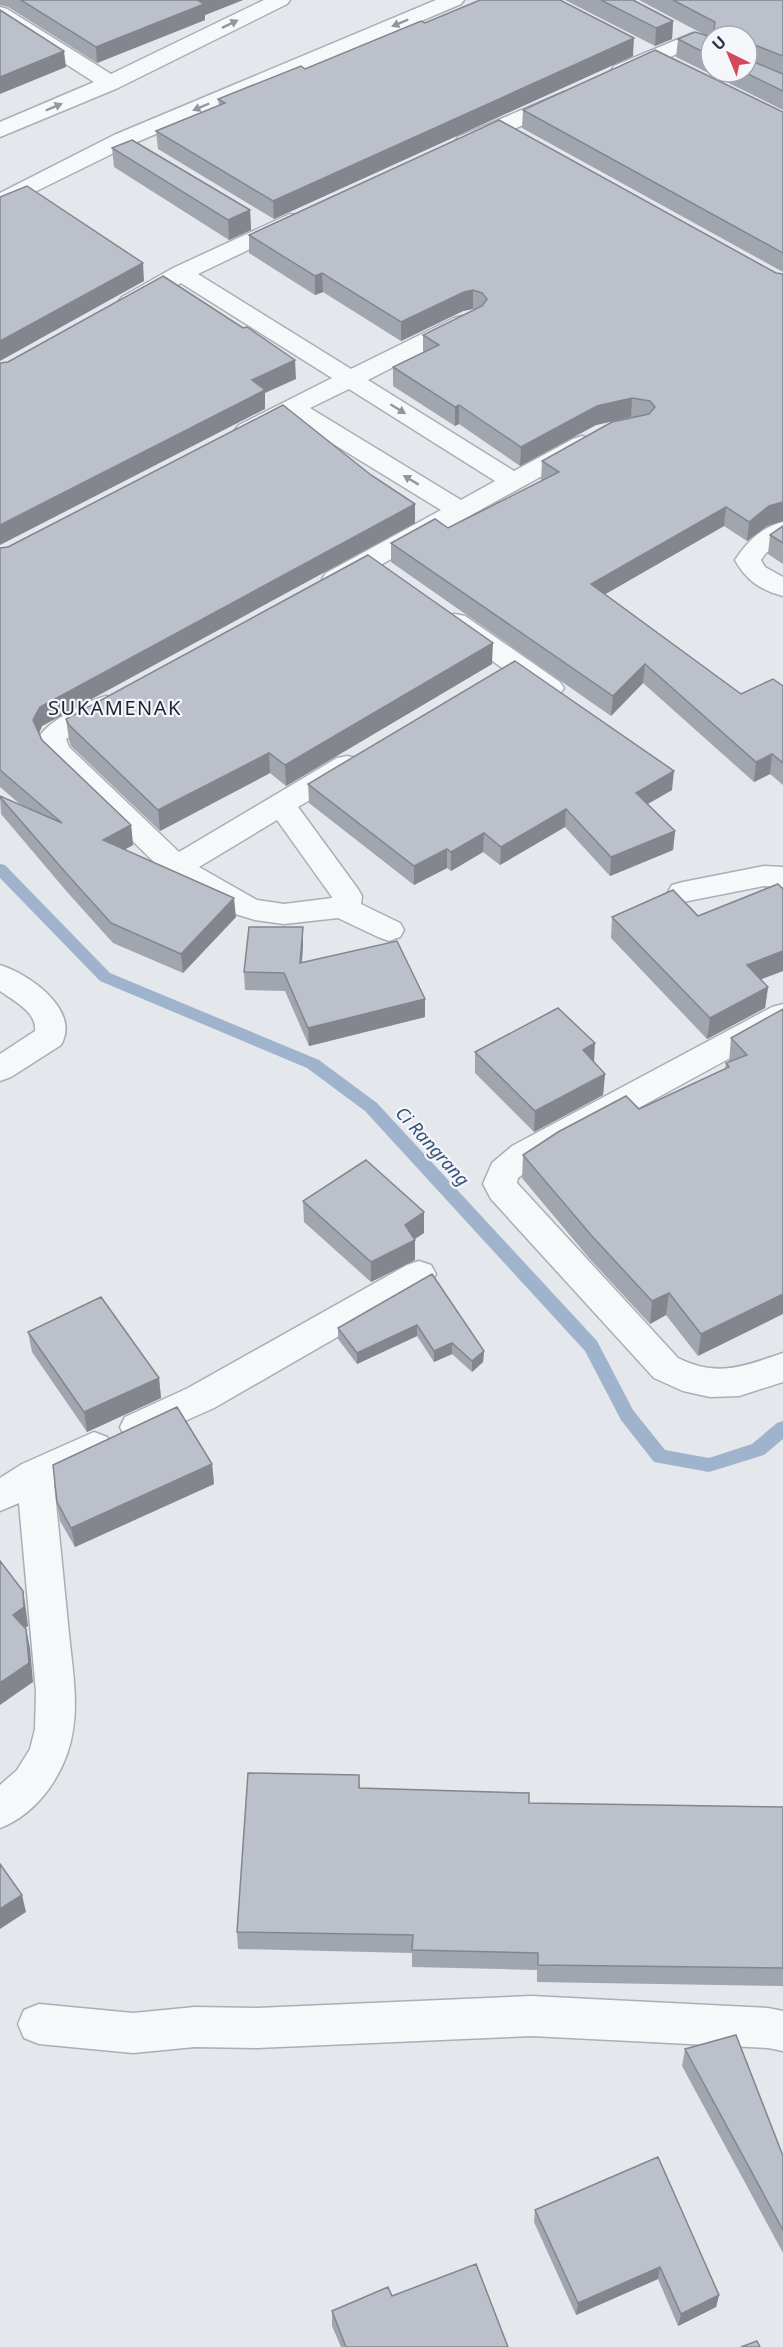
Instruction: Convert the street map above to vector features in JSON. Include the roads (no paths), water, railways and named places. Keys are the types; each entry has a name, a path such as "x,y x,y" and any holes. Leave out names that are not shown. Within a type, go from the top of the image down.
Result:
{"street":[{"path":"0,202 122,140 454,0"},
{"path":"0,130 110,83 275,1"},
{"path":"0,13 110,83"},
{"path":"445,151 591,85 666,58 691,40"},
{"path":"636,46 666,58"},
{"path":"499,127 520,139"},
{"path":"122,140 142,152"},
{"path":"110,314 181,273 304,215"},
{"path":"252,218 272,230"},
{"path":"181,273 513,481"},
{"path":"229,440 472,318"},
{"path":"292,408 461,511"},
{"path":"315,590 377,568 461,511 601,434"},
{"path":"783,530 757,547 748,560 755,572 783,588"},
{"path":"433,606 506,670 573,704"},
{"path":"127,694 54,734 53,744 56,751 177,867 240,905 255,910 284,914 341,907 389,930"},
{"path":"177,867 373,750"},
{"path":"281,805 347,896 347,902 341,907"},
{"path":"683,892 764,876 783,877"},
{"path":"0,976 47,1011 52,1030 50,1037 0,1069"},
{"path":"783,1015 524,1155 509,1166 500,1179 503,1190 666,1368 689,1381 710,1385 756,1379 783,1367"},
{"path":"0,1496 35,1475 201,1398 419,1274"},
{"path":"0,1810 31,1783 48,1754 54,1729 56,1692 35,1475"},
{"path":"39,2024 133,2033 195,2027 268,2028 531,2016 768,2028 783,2031"}],"waterway":[{"name":"Ci Rangrang","path":"0,869 105,977 313,1064 371,1107 591,1346 627,1415 660,1457 709,1465 758,1450 783,1428"}],"district":[{"name":"SUKAMENAK","path":"115,707"}]}
